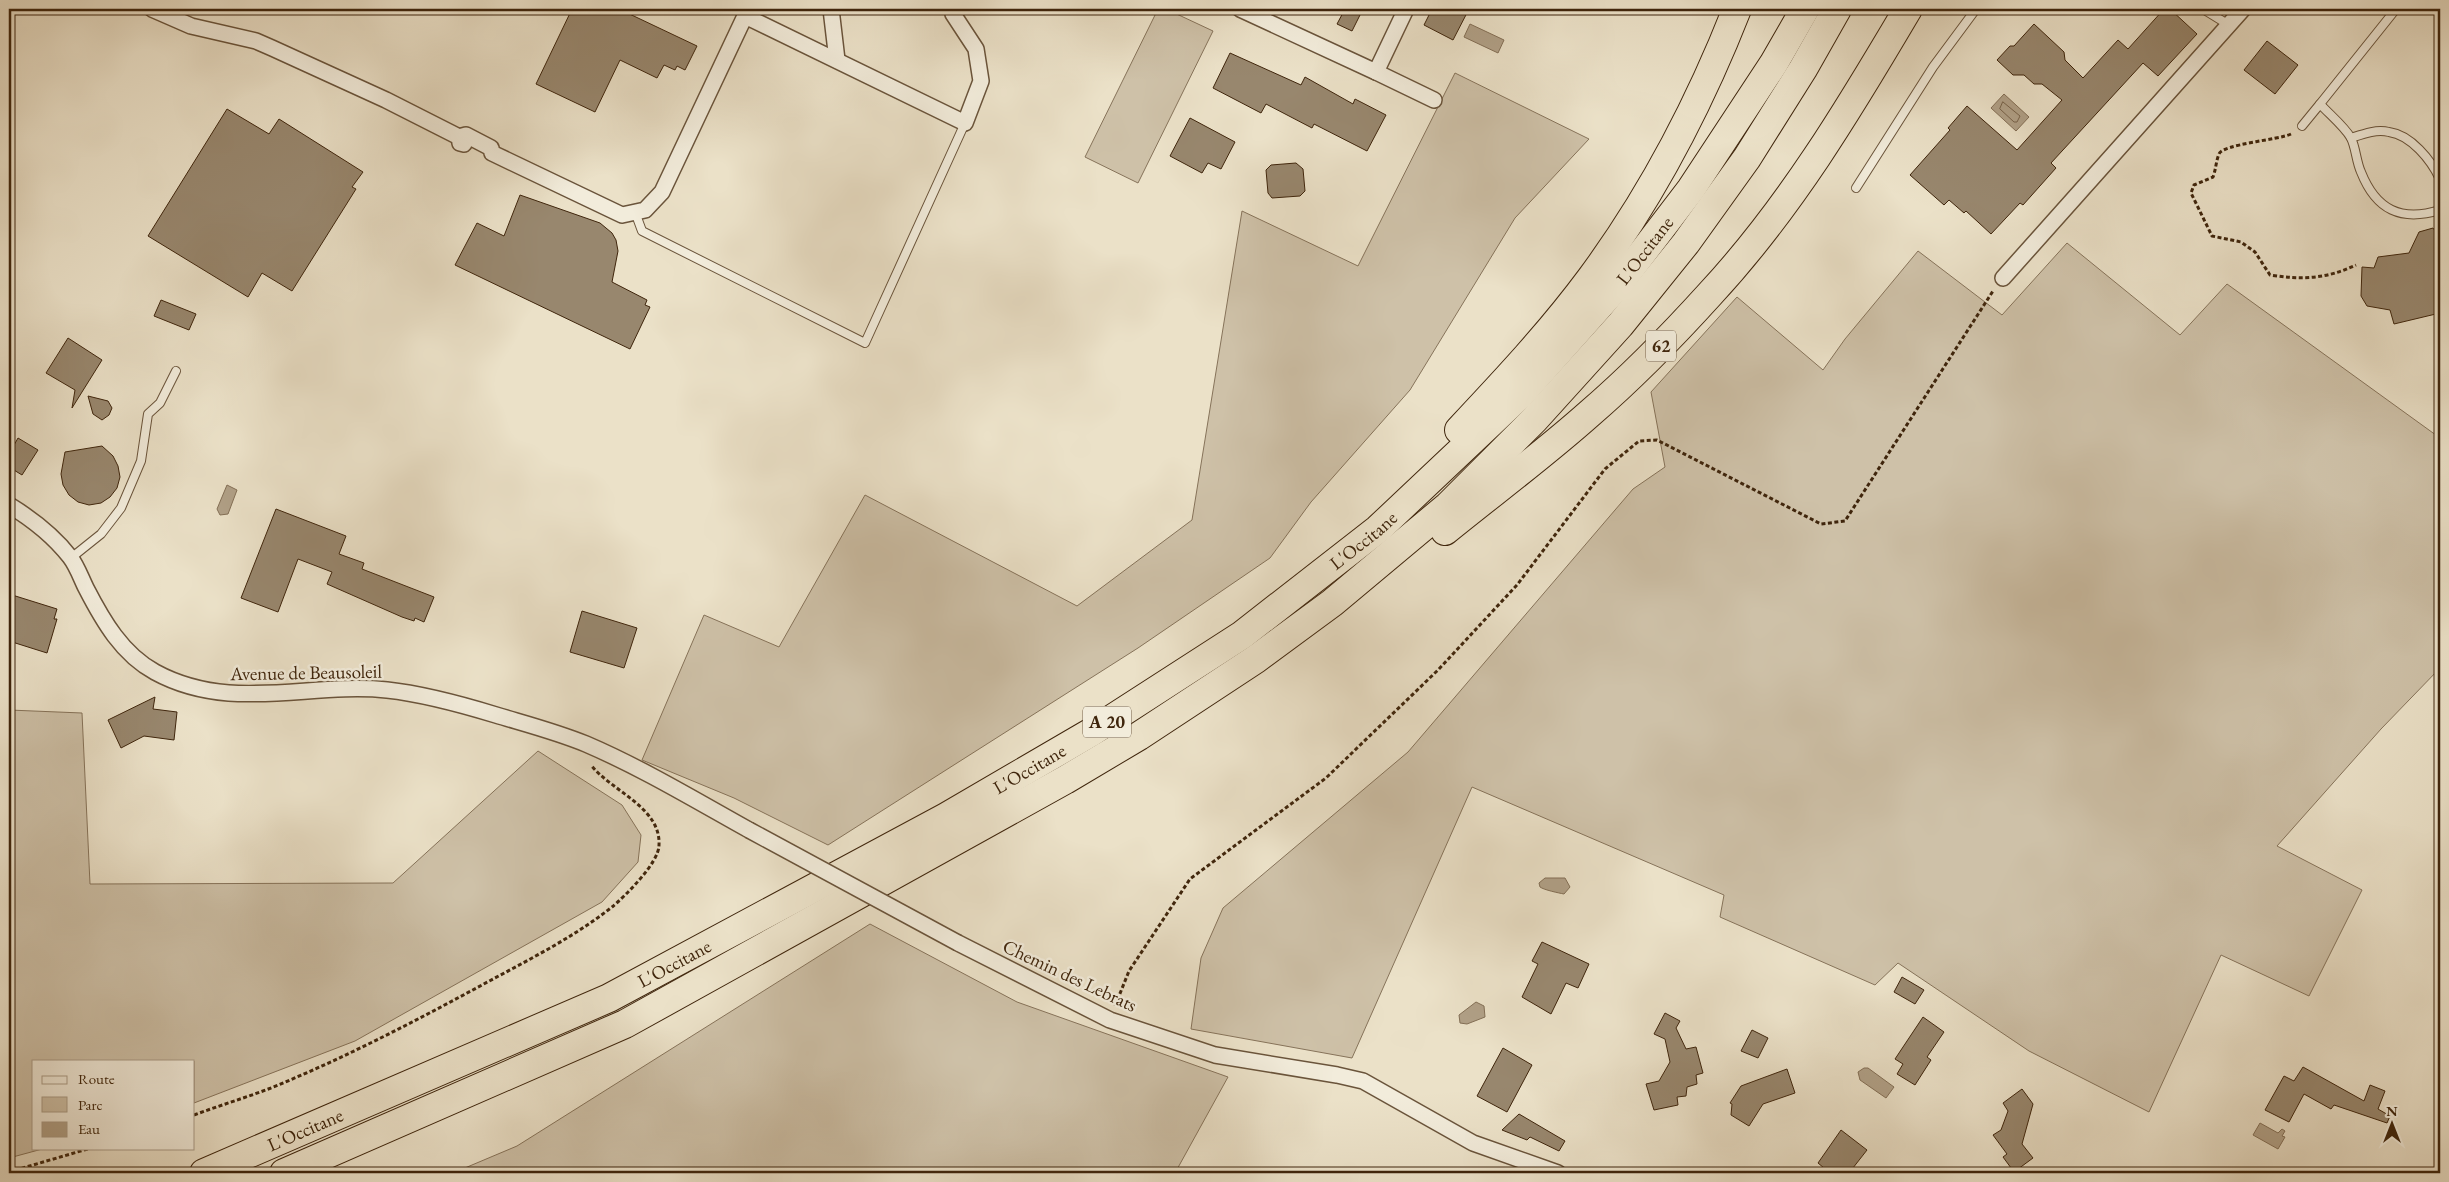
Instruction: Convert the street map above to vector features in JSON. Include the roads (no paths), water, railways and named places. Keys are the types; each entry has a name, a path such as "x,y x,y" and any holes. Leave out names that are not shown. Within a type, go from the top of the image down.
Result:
{"highway":[{"path":"1378,529 1449,440 1524,361 1591,278 1647,194 1691,113 1722,47 1737,9"},
{"name":"L'Occitane","path":"204,1173 609,998 946,817 1090,733 1242,635 1378,529 1520,395 1617,286 1691,189 1774,63 1805,9"},
{"name":"L'Occitane","path":"284,1173 625,1024 1065,780 1139,736 1256,659 1332,603 1448,506 1534,420 1620,325 1686,244 1747,158 1803,70 1838,9"},
{"name":"62","path":"1332,603 1424,549 1589,414 1653,354 1711,293 1763,232 1806,174 1856,96 1908,9"}],"street":[{"path":"152,9 191,26 256,41 272,48 386,100 459,137 466,135 491,148 492,153 622,215 645,210 662,192 747,12 837,60 965,123 981,82 976,49 954,14 953,9"},
{"path":"831,9 837,60"},
{"path":"1240,9 1434,100"},
{"path":"1376,72 1406,9"},
{"path":"2002,278 2243,9"},
{"name":"Avenue de Beausoleil","path":"9,505 35,520 71,558 102,617 128,653 155,672 192,688 225,694 259,694 347,688 387,690 471,707 586,744 668,785 749,830"},
{"name":"Chemin des Lebrats","path":"749,830 958,943 1110,1020 1215,1055 1337,1075 1363,1082 1473,1143 1558,1173"}],"lane":[{"path":"1856,188 1933,67 1976,9"},
{"path":"2203,9 2229,26"},
{"path":"2302,126 2396,9"},
{"path":"2320,104 2351,138 2361,173 2372,192 2387,208 2407,216 2440,210"},
{"path":"635,212 642,230 866,343 965,123"},
{"path":"2351,138 2373,132 2390,132 2408,139 2440,178"},
{"path":"71,558 101,534 121,508 141,461 148,414 160,403 176,371"}],"water":[{"path":"1470,24 1504,40 1498,53 1464,37"},
{"path":"2004,94 2029,117 2016,131 1991,108"},
{"path":"227,485 237,490 228,514 220,515 217,509"},
{"path":"1545,878 1565,878 1570,887 1564,894 1545,889 1540,887 1539,883"},
{"path":"1476,1002 1484,1006 1485,1017 1467,1024 1460,1023 1459,1015"},
{"path":"1868,1068 1894,1087 1886,1098 1860,1080 1858,1072"},
{"path":"2260,1123 2278,1133 2282,1129 2285,1131 2282,1136 2285,1137 2278,1149 2253,1135"}]}
